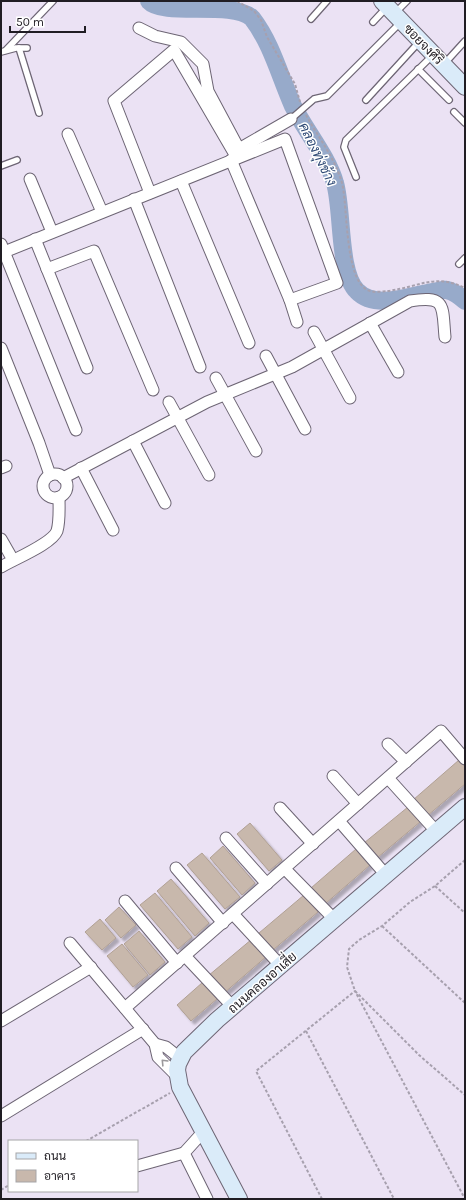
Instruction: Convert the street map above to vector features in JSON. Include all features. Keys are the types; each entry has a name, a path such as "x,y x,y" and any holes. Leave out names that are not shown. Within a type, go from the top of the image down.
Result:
{"street":[{"name":"ซอยจงศิริ","path":"391,11 465,87"},
{"path":"139,28 155,36 181,42 203,64 208,91 239,149 291,119"},
{"path":"150,193 114,101 174,50 234,159 290,300 297,322"},
{"path":"68,134 102,212"},
{"path":"76,430 3,248 35,239 285,139 337,283 290,300"},
{"path":"30,179 52,232"},
{"path":"181,180 249,343"},
{"path":"134,200 200,367"},
{"path":"35,239 87,368"},
{"path":"47,269 94,251 153,390"},
{"path":"63,478 207,402 276,373 324,350 410,302 432,299 441,305 445,337"},
{"path":"370,323 398,372"},
{"path":"314,332 350,398"},
{"path":"1,348 39,443 50,475"},
{"path":"266,356 305,429"},
{"path":"216,378 256,451"},
{"path":"169,402 208,475"},
{"path":"133,441 166,503"},
{"path":"81,468 112,530"},
{"path":"54,474 63,478 66,487 65,492 59,497 50,497 43,489 43,483 50,475 54,474"},
{"path":"1,566 48,541 56,533 59,520 59,497"},
{"path":"1,539 13,560"},
{"path":"125,1008 441,732 465,759"},
{"path":"388,744 406,762"},
{"path":"333,776 358,804"},
{"path":"388,778 436,831"},
{"name":"ถนนคลองอาเสี่ย","path":"179,1083 178,1064 192,1043 465,807"},
{"path":"280,808 313,844"},
{"path":"339,821 386,875"},
{"path":"226,838 267,884"},
{"path":"176,868 223,923"},
{"path":"285,868 335,920"},
{"path":"125,901 181,960 233,1007"},
{"path":"233,914 281,966"},
{"path":"70,943 155,1044 158,1057 179,1083 239,1199"},
{"path":"1,1021 90,967"},
{"path":"1,1116 143,1029"},
{"path":"155,1044 166,1047 181,1059"},
{"path":"138,1166 184,1153 204,1132"},
{"path":"184,1153 207,1199"}],"lane":[{"path":"3,51 53,1"},
{"path":"311,19 327,1"},
{"path":"373,22 407,1"},
{"path":"291,119 314,99 327,96 391,11"},
{"path":"366,100 420,41"},
{"path":"356,176 344,147 346,140 418,69 438,60 465,41"},
{"path":"19,48 40,113"},
{"path":"3,51 27,48"},
{"path":"418,69 449,100"},
{"path":"454,112 465,123"},
{"path":"1,166 17,160"},
{"path":"459,264 465,258"}],"path":[{"path":"237,1 254,11 260,20 267,37 295,84 301,106"},
{"path":"304,113 324,145 342,182 351,259 354,271 361,285 371,292 379,292 405,289 436,280 447,280 465,288"},
{"path":"465,860 435,886 410,902 382,926 349,949 347,967 355,991 465,1199"},
{"path":"435,886 465,913"},
{"path":"382,926 465,1004"},
{"path":"322,1199 256,1071 355,991"},
{"path":"355,991 419,1055 465,1095"},
{"path":"306,1031 394,1199"},
{"path":"88,1140 179,1083"}],"building":[{"path":"459,760 465,766 465,784 427,816 413,800"},
{"path":"408,807 420,822 377,858 364,843"},
{"path":"250,823 282,860 269,871 237,834"},
{"path":"223,846 255,883 242,895 210,858"},
{"path":"356,849 370,865 325,904 311,888"},
{"path":"202,853 240,897 225,909 187,865"},
{"path":"171,879 209,923 195,936 157,891"},
{"path":"155,893 192,937 178,949 140,905"},
{"path":"304,895 318,912 273,950 259,933"},
{"path":"119,907 136,925 121,938 105,920"},
{"path":"100,919 116,938 102,950 85,932"},
{"path":"139,931 165,962 150,975 124,944"},
{"path":"252,939 267,956 223,994 208,976"},
{"path":"122,944 148,975 133,987 107,956"},
{"path":"203,982 217,999 191,1021 177,1005"}],"waterway":[{"name":"คลองทุ่งช้าง","path":"149,1 157,6 168,8 229,10 242,13 252,18 265,39 293,106 332,173 337,195 344,256 351,282 357,291 364,297 383,301 445,290 454,293 465,301"}]}
